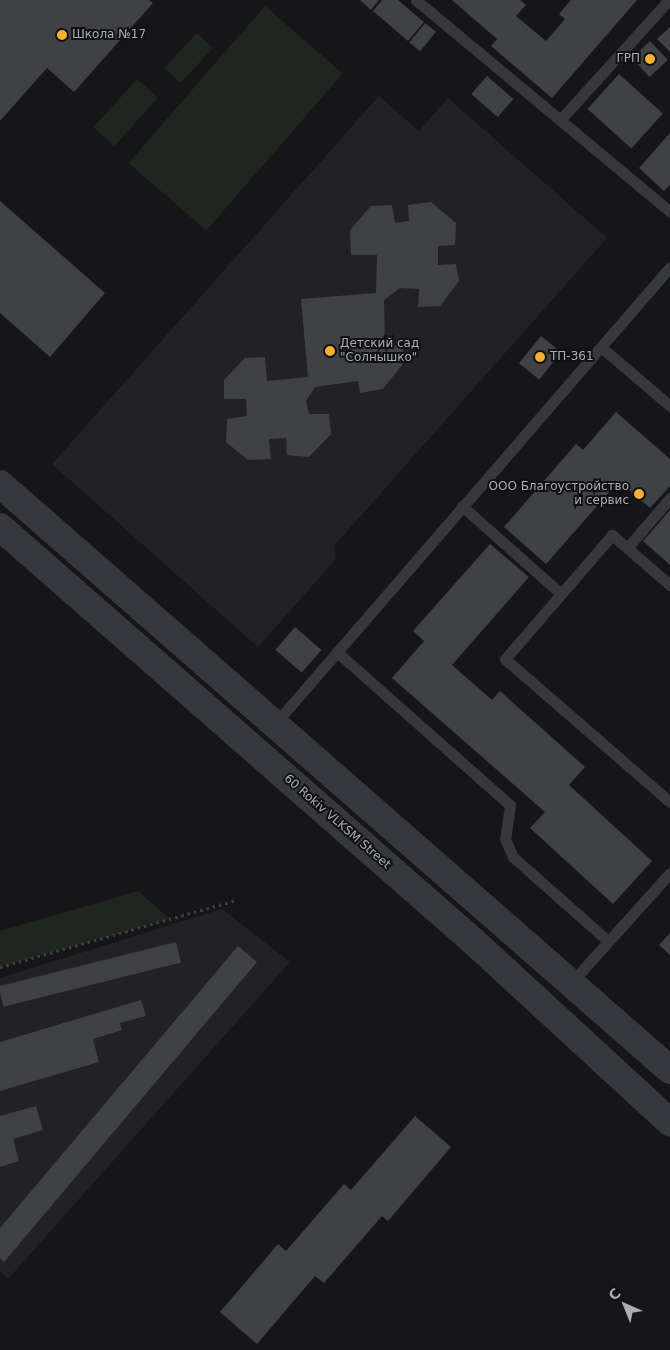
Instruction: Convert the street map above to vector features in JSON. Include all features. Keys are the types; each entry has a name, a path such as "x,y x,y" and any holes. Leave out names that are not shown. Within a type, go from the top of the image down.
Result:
{"street":[{"path":"0,484 273,725 670,1070"},
{"name":"60 Rokiv VLKSM Street","path":"0,527 473,940 670,1122"}],"lane":[{"path":"416,0 670,212"},
{"path":"560,120 669,0"},
{"path":"273,725 670,267"},
{"path":"601,347 670,406"},
{"path":"627,548 670,498"},
{"path":"462,506 561,594"},
{"path":"670,585 612,535 505,658 670,802"},
{"path":"337,652 510,805 505,839 513,857 608,941"},
{"path":"570,984 670,873"}],"path":[{"path":"0,967 236,900"}],"shaded area":[{"path":"265,6 343,74 206,231 129,163"},
{"path":"197,33 213,48 180,83 164,68"},
{"path":"137,79 158,98 114,146 94,127"},
{"name":"Детский сад \"Солнышко\"","path":"379,96 419,131 448,98 607,238 334,546 336,559 258,647 52,464"},
{"path":"138,891 170,919 0,967 0,931"},
{"path":"222,909 290,962 8,1279 0,1271 0,978"}],"building":[{"name":"Школа №17","path":"0,0 149,0 153,3 74,92 47,68 0,121"},
{"path":"360,0 379,0 371,10"},
{"path":"382,0 398,0 424,22 408,41 373,11"},
{"path":"452,0 520,0 526,5 516,16 546,41 565,19 559,14 571,0 637,0 552,98 491,46 497,39"},
{"path":"425,23 436,32 420,51 409,42"},
{"path":"670,27 670,52 657,39"},
{"name":"ГРП","path":"650,41 668,60 649,77 632,58"},
{"path":"619,74 663,113 631,148 588,109"},
{"path":"487,76 513,99 498,117 471,94"},
{"path":"670,133 670,185 664,191 639,168"},
{"path":"0,201 105,293 50,357 0,313"},
{"path":"431,202 456,223 455,245 438,246 438,265 456,264 459,281 440,306 418,307 419,289 400,288 384,300 385,345 403,346 402,365 383,389 360,393 358,381 315,387 306,401 309,414 329,414 331,434 309,457 287,455 286,438 269,439 271,459 248,460 226,442 227,419 247,416 246,399 224,399 224,380 245,358 265,357 267,381 308,377 301,299 376,293 377,255 351,255 350,230 371,206 392,205 395,223 409,221 408,205"},
{"name":"ТП-361","path":"541,336 561,352 539,380 519,363"},
{"path":"616,412 670,459 670,486 650,508 619,481 546,564 504,527 576,444 583,450"},
{"path":"670,510 670,565 643,541"},
{"path":"490,544 529,577 452,665 492,700 500,691 585,767 569,785 652,861 613,904 530,828 545,812 392,678 424,641 413,631"},
{"path":"295,627 321,650 302,673 275,650"},
{"path":"670,933 670,955 659,945"},
{"path":"176,942 181,962 4,1007 0,986"},
{"path":"238,946 257,962 4,1262 0,1258 0,1228"},
{"path":"141,1000 146,1016 120,1023 122,1030 93,1039 99,1062 0,1091 0,1042"},
{"path":"36,1106 43,1130 13,1139 19,1161 0,1167 0,1116"},
{"path":"415,1116 451,1147 388,1221 382,1216 324,1283 315,1276 257,1344 220,1312 278,1244 286,1251 344,1184 351,1190"}],"place":[{"name":"Школа №17","path":"62,35"},
{"name":"ГРП","path":"650,59"},
{"name":"Детский сад \"Солнышко\"","path":"330,351"},
{"name":"ТП-361","path":"540,357"},
{"name":"ООО Благоустройство и сервис","path":"639,494"}]}
